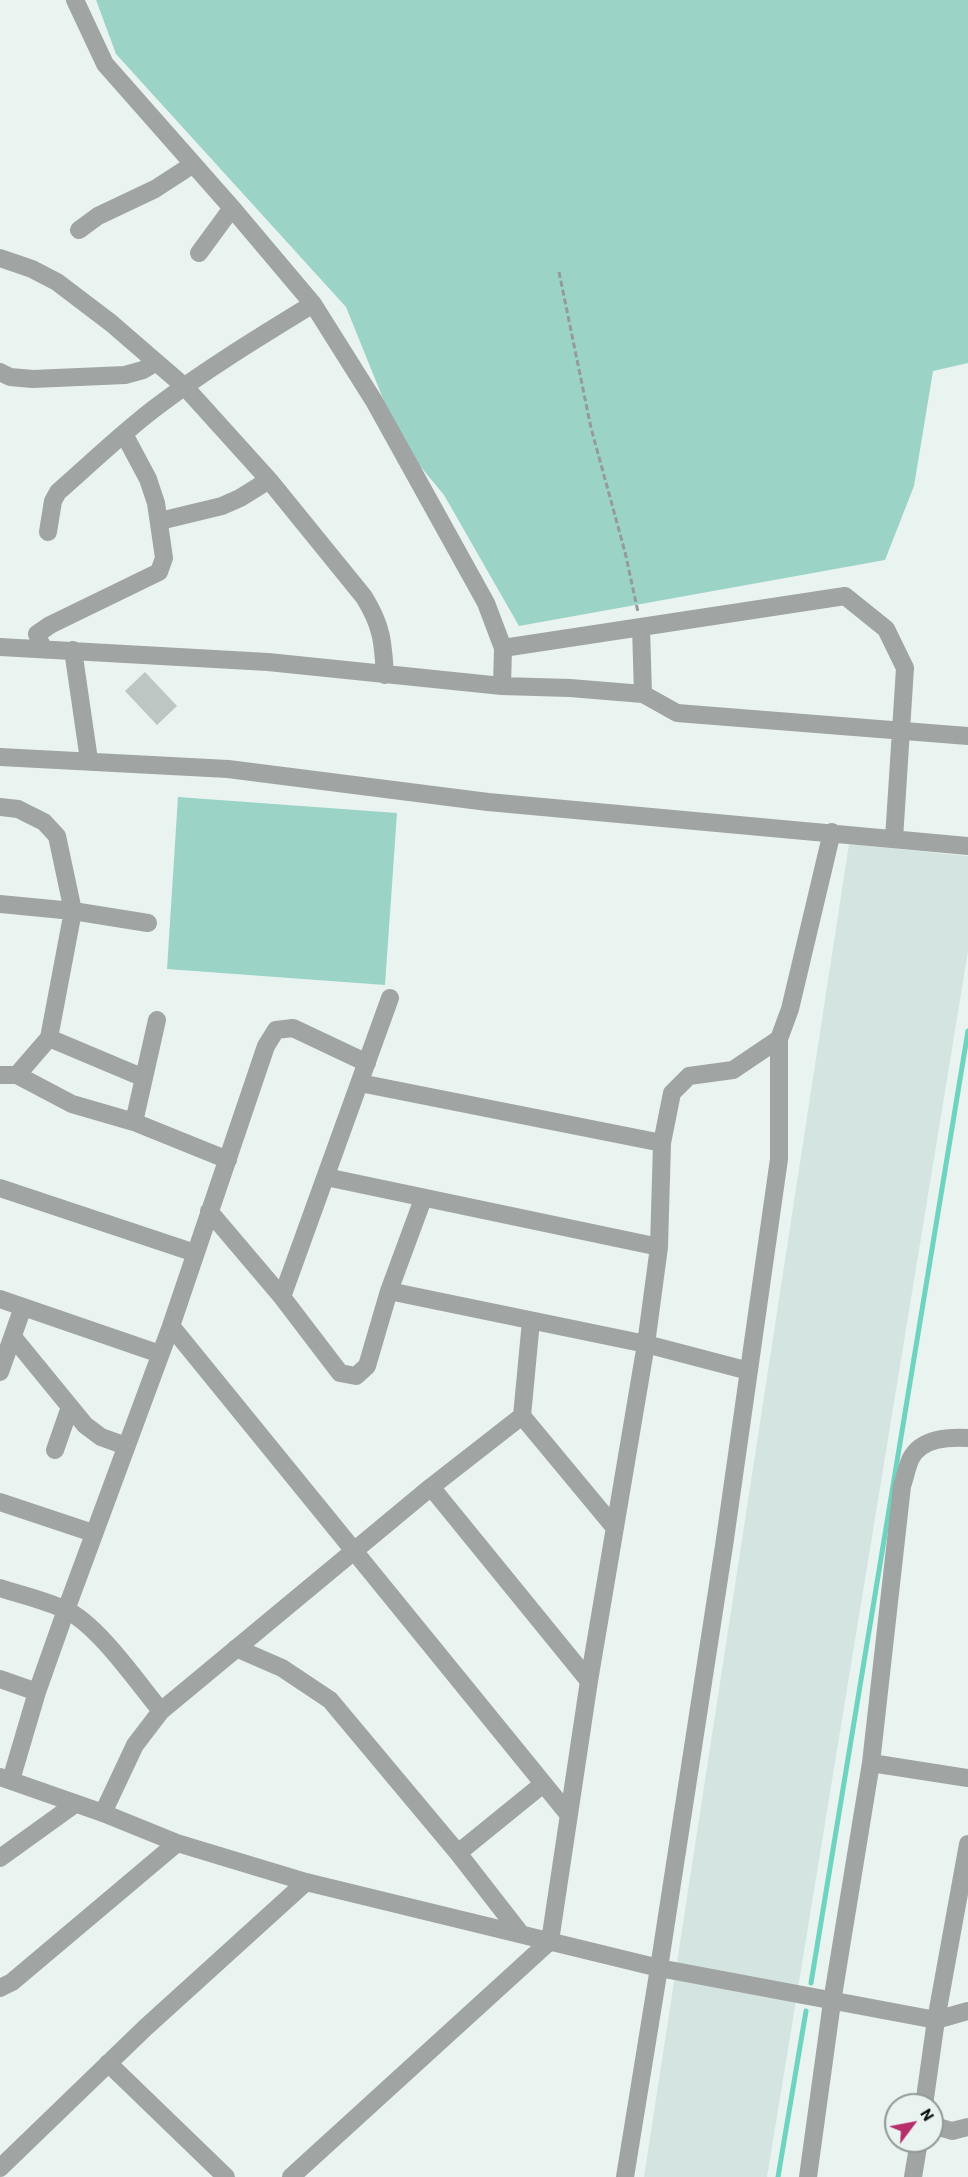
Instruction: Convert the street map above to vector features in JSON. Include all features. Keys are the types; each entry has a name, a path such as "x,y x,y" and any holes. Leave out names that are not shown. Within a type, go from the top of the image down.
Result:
{"street":[{"path":"75,0 105,64 313,304 374,401 486,603 503,648 502,686"},
{"path":"79,230 98,216 155,189 192,165"},
{"path":"199,253 232,208"},
{"path":"0,258 32,269 57,282 185,387 269,480 364,597 376,615 382,636 385,675"},
{"path":"48,532 53,501 58,492 124,434 225,358 313,304"},
{"path":"0,372 10,377 33,380 125,375 143,370 156,362"},
{"path":"43,649 38,634 50,625 159,572 163,567 160,521 148,479 124,434"},
{"path":"160,521 222,506 269,480"},
{"path":"503,648 845,596 886,629 905,668 894,839"},
{"path":"641,627 643,694"},
{"path":"0,647 268,662 502,686 570,688 643,694 677,713 968,736"},
{"path":"73,650 89,760"},
{"path":"0,757 228,769 488,802 968,846"},
{"path":"0,807 18,809 44,822 57,836 73,911 49,1038 8,1075 72,1104 134,1122 228,1160"},
{"path":"625,2177 659,1968 779,1159 779,1039 790,1009 832,832"},
{"path":"0,904 73,911 148,924"},
{"path":"282,1297 390,998"},
{"path":"134,1122 157,1020"},
{"path":"367,1063 293,1028 276,1030 266,1046 171,1326 93,1533 6,1778 177,1843 306,1882 659,1968 936,2020 968,2011"},
{"path":"49,1038 144,1078"},
{"path":"291,2177 550,1941 646,1344 659,1247 662,1143 672,1093 689,1076 733,1070 779,1039"},
{"path":"360,1083 662,1143"},
{"path":"326,1177 659,1247"},
{"path":"0,1188 195,1253"},
{"path":"209,1211 282,1297 340,1373 356,1376 366,1366 389,1291 423,1199"},
{"path":"389,1291 646,1344 749,1371"},
{"path":"0,1299 160,1354"},
{"path":"0,1372 23,1307"},
{"path":"531,1321 522,1416 615,1528"},
{"path":"171,1326 569,1815"},
{"path":"13,1337 85,1425 101,1437 126,1446"},
{"path":"55,1450 70,1407"},
{"path":"103,1813 135,1745 161,1711 352,1551 522,1416"},
{"path":"807,2177 832,2002 871,1763 902,1486 911,1458 921,1446 931,1441 955,1437 968,1438"},
{"path":"431,1487 590,1681"},
{"path":"0,1502 93,1533"},
{"path":"0,1588 66,1610 81,1619 95,1631 161,1711"},
{"path":"236,1648 282,1668 330,1700 458,1853 521,1934"},
{"path":"0,1679 37,1692"},
{"path":"871,1763 968,1778"},
{"path":"458,1853 543,1784"},
{"path":"0,1858 75,1804"},
{"path":"0,1988 12,1982 177,1843"},
{"path":"926,2093 936,2020 964,1890 968,1844"},
{"path":"0,2168 108,2063 306,1882"},
{"path":"108,2063 226,2177"},
{"path":"944,2129 952,2131 968,2127"},
{"path":"913,2177 917,2153"}],"path":[{"path":"559,272 591,428 625,552 641,627"}],"shaded area":[{"path":"849,844 968,856 968,951 767,2177 644,2177"}],"green space":[{"path":"96,0 968,0 968,363 933,371 914,486 885,560 519,626 444,495 401,443 346,307 116,54"},
{"path":"178,797 397,813 385,985 167,969"}],"building":[{"path":"145,672 177,706 157,725 125,691"}],"waterway":[{"path":"811,1983 968,1031"},
{"path":"778,2177 806,2011"}]}
